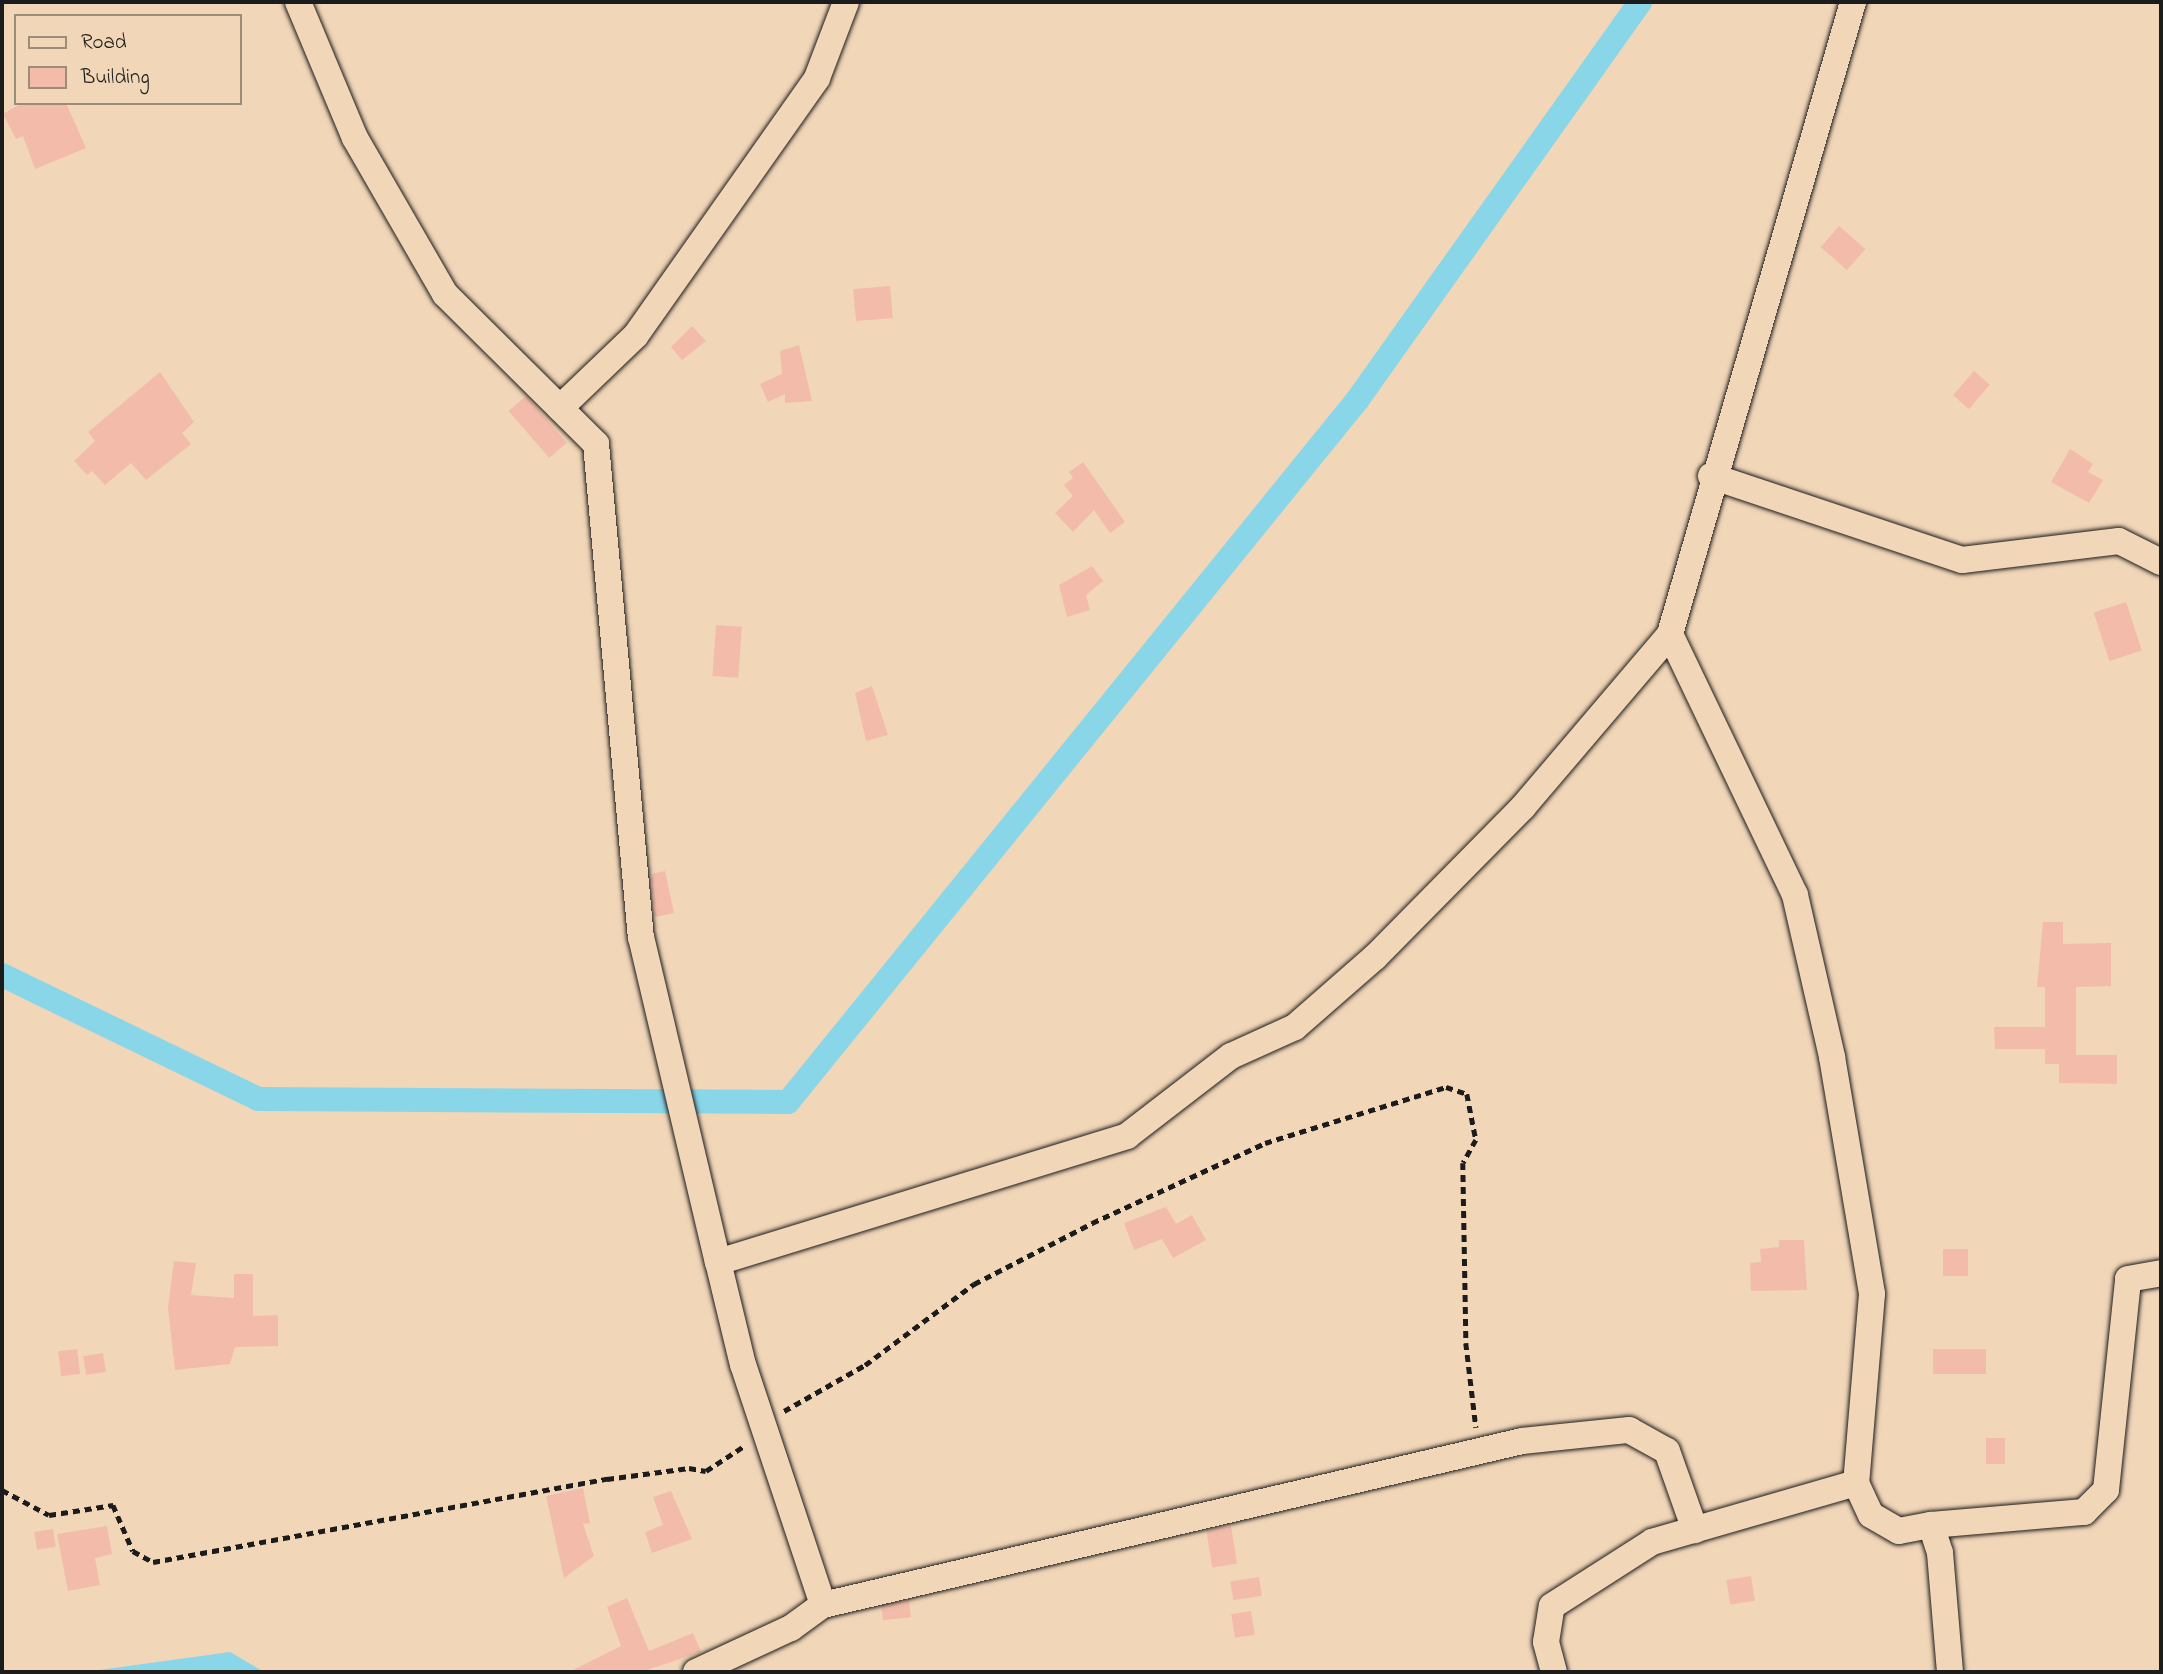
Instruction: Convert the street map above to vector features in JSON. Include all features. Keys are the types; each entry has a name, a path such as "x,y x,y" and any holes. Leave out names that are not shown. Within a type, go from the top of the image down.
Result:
{"street":[{"path":"298,2 355,138 445,294 596,444 641,937 718,1262 761,1424 823,1605"},
{"path":"560,408 636,335 817,78 846,2"},
{"path":"718,1262 1127,1136 1231,1056 1294,1027 1375,957 1523,807 1670,634 1711,476 1853,2"},
{"path":"1711,476 1962,560 2119,541 2161,562"},
{"path":"1670,634 1795,895 1832,1057 1872,1294 1856,1483 1871,1516 1899,1531 1931,1525 2084,1512 2106,1490 2128,1279 2161,1273"},
{"path":"696,1672 791,1628 823,1605 1479,1451 1629,1430 1667,1451 1695,1530"},
{"path":"1554,1672 1546,1642 1552,1606 1652,1542 1856,1483"},
{"path":"1931,1525 1940,1553 1950,1672"}],"path":[{"path":"2,1490 49,1516 113,1505 133,1551 142,1560 169,1561 607,1479 689,1468 706,1471 740,1452 761,1424 865,1365 974,1284 1092,1223 1265,1143 1446,1087 1467,1094 1476,1140 1463,1163 1466,1343 1479,1451"}],"water":[{"path":"230,1652 264,1672 88,1672 92,1671"}],"building":[{"path":"19,105 67,105 86,148 35,169 23,136 16,139 3,114"},
{"path":"1839,226 1865,249 1847,270 1821,247"},
{"path":"890,286 893,318 856,321 853,289"},
{"path":"692,326 706,341 682,360 671,347"},
{"path":"799,345 812,401 785,403 785,394 768,402 760,384 782,374 780,351"},
{"path":"1974,371 1990,385 1969,409 1953,395"},
{"path":"160,372 194,422 182,433 191,444 146,480 131,463 105,485 92,471 87,475 74,461 95,441 88,432"},
{"path":"526,396 567,443 549,458 509,411"},
{"path":"2070,449 2093,464 2088,472 2103,480 2089,503 2051,482"},
{"path":"1083,462 1125,522 1110,533 1094,510 1073,532 1055,513 1073,496 1064,485 1073,478 1069,472"},
{"path":"1092,566 1103,581 1086,595 1090,610 1067,617 1059,585"},
{"path":"2126,602 2142,651 2109,661 2094,613"},
{"path":"716,625 742,627 738,678 712,676"},
{"path":"872,686 888,735 866,741 855,693"},
{"path":"665,871 674,913 655,917 651,874"},
{"path":"2043,922 2063,922 2063,944 2111,943 2111,986 2076,987 2076,1055 2117,1055 2117,1084 2059,1083 2059,1064 2045,1064 2045,1049 1995,1049 1994,1027 2045,1027 2045,987 2037,987"},
{"path":"1166,1207 1176,1224 1192,1215 1206,1240 1173,1258 1162,1239 1134,1250 1124,1223"},
{"path":"1779,1240 1804,1240 1807,1290 1751,1291 1750,1263 1761,1262 1760,1249 1779,1247"},
{"path":"1943,1249 1968,1249 1968,1276 1943,1276"},
{"path":"174,1261 196,1263 191,1295 234,1298 234,1274 253,1274 253,1316 278,1315 278,1346 235,1347 230,1364 175,1370 168,1308"},
{"path":"77,1349 80,1374 61,1376 58,1351"},
{"path":"1933,1349 1986,1349 1986,1374 1933,1374"},
{"path":"103,1353 106,1372 86,1375 83,1356"},
{"path":"1986,1438 2005,1438 2005,1464 1986,1464"},
{"path":"583,1488 590,1523 583,1524 594,1556 564,1578 546,1496"},
{"path":"671,1491 692,1539 652,1553 645,1532 663,1525 653,1497"},
{"path":"107,1526 112,1554 95,1558 100,1585 68,1591 57,1534"},
{"path":"1231,1526 1237,1564 1212,1567 1206,1530"},
{"path":"53,1529 56,1547 37,1550 34,1532"},
{"path":"1751,1576 1755,1601 1730,1605 1726,1580"},
{"path":"1259,1577 1262,1596 1233,1600 1230,1582"},
{"path":"627,1598 649,1651 693,1633 701,1652 641,1672 569,1672 621,1646 607,1607"},
{"path":"909,1601 911,1617 883,1620 881,1604"},
{"path":"1251,1611 1255,1635 1235,1638 1231,1614"}],"waterway":[{"path":"2,975 258,1099 788,1102 1358,399 1640,2"}]}
